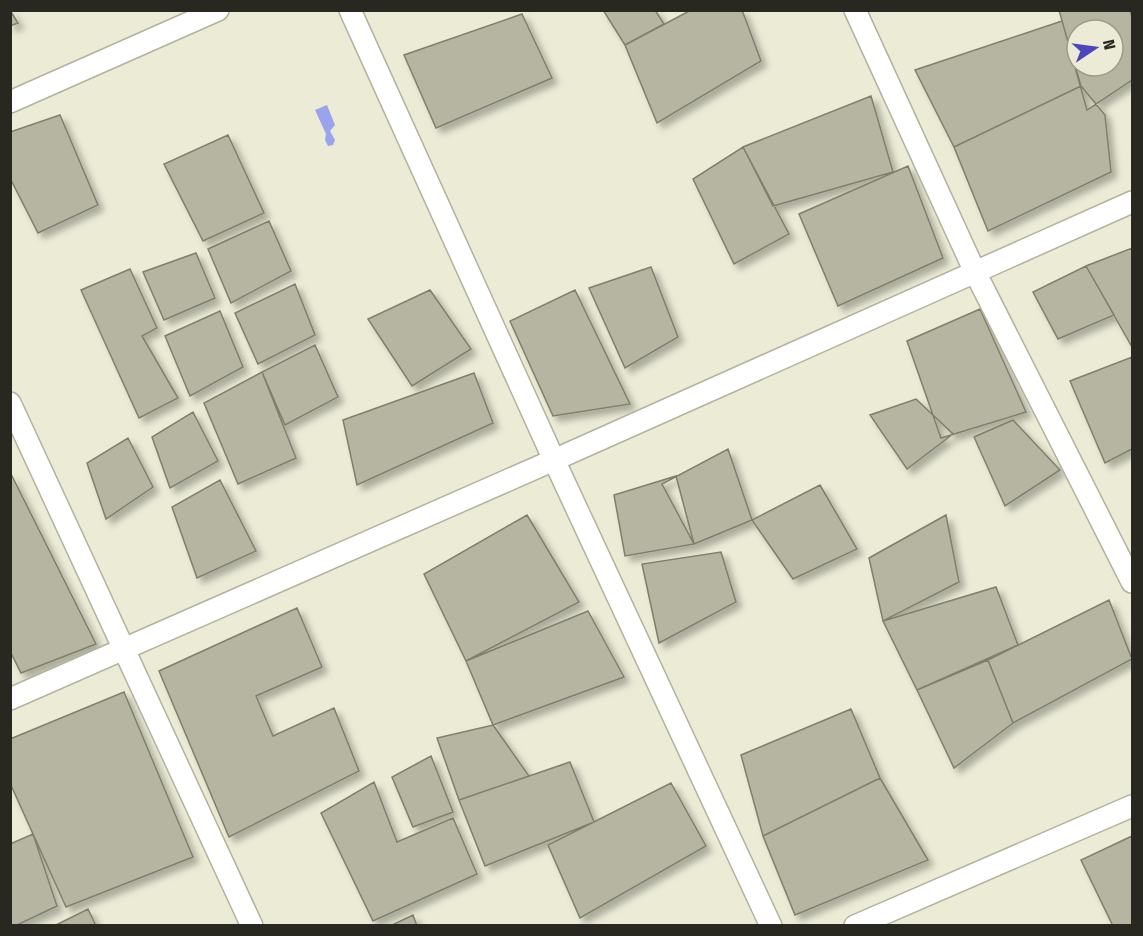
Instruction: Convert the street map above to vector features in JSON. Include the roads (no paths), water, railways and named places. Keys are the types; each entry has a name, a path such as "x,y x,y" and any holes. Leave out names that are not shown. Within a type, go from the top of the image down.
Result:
{"street":[{"path":"10,102 218,10"},
{"path":"350,10 771,926"},
{"path":"855,10 975,272 1132,582"},
{"path":"10,699 555,460 1132,202"},
{"path":"10,403 252,926"},
{"path":"855,926 1132,806"}],"water":[{"path":"327,105 335,125 330,131 335,140 333,145 328,146 325,140 326,134 315,110"}]}
